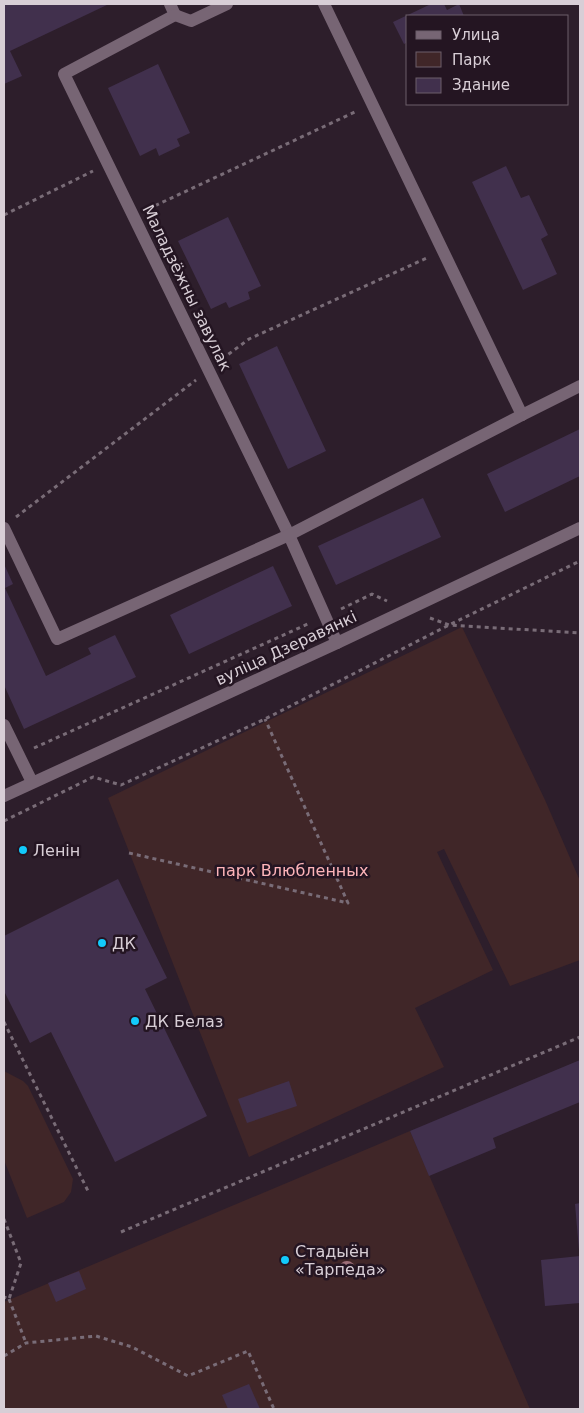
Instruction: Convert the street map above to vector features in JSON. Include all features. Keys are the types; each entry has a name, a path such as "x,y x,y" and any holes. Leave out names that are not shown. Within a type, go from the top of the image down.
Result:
{"street":[{"path":"173,9 191,21 227,4"},
{"path":"324,4 522,414"},
{"name":"Маладзёжны завулак","path":"173,9 64,74 289,535 337,643"},
{"path":"4,528 57,639 289,535 522,414 580,386"},
{"name":"вуліца Дзеравянкі","path":"4,796 337,643 580,528"},
{"path":"4,725 32,782"}],"path":[{"path":"134,216 372,104"},
{"path":"4,215 108,164"},
{"path":"4,819 93,777 121,785 265,719 448,625 580,561"},
{"path":"18,755 325,616"},
{"path":"448,625 580,633"},
{"path":"129,853 348,903 265,719"},
{"path":"4,1022 88,1191"},
{"path":"121,1232 580,1037"},
{"path":"4,1219 21,1263 9,1299 26,1343"},
{"path":"4,1298 9,1299"},
{"path":"4,1356 26,1343 96,1336 132,1347 188,1376 248,1351 274,1409"}],"green space":[{"name":"парк Влюбленных","path":"462,627 545,800 580,881 580,960 510,986 444,849 437,852 493,970 415,1008 444,1067 249,1157 108,798"},
{"path":"4,1071 23,1081 28,1086 73,1179 71,1192 64,1202 27,1218 4,1160"},
{"name":"Стадыён «Тарпеда»","path":"410,1131 530,1409 4,1409 4,1302"}],"building":[{"path":"4,4 109,4 10,51 22,76 4,84"},
{"path":"431,4 444,4 447,10 459,4 464,15 408,15"},
{"path":"406,16 406,43 404,44 393,22"},
{"path":"158,64 190,133 177,139 180,146 159,156 156,148 140,156 108,88"},
{"path":"506,166 521,198 529,195 548,235 541,239 557,274 523,290 472,182"},
{"path":"228,217 261,286 248,292 250,299 229,308 226,302 211,309 178,241"},
{"path":"277,346 326,451 288,469 239,364"},
{"path":"580,429 580,476 505,512 487,474"},
{"path":"423,498 441,537 336,585 318,546"},
{"path":"4,564 13,584 5,588 46,676 91,654 88,648 115,635 136,677 24,729 4,685"},
{"path":"273,566 292,606 189,654 170,615"},
{"path":"118,879 167,978 145,989 207,1116 115,1162 51,1032 30,1043 4,991 4,936"},
{"path":"580,1060 580,1102 493,1138 496,1148 429,1176 410,1131"},
{"path":"289,1081 297,1106 247,1123 238,1099"},
{"path":"580,1203 580,1250 579,1250 575,1204"},
{"path":"580,1256 580,1303 545,1306 541,1260"},
{"path":"79,1271 86,1289 56,1302 48,1283"},
{"path":"249,1384 260,1409 228,1409 222,1395"}],"place":[{"name":"Ленін","path":"23,850"},
{"name":"ДК","path":"102,943"},
{"name":"ДК Белаз","path":"135,1021"},
{"name":"Стадыён «Тарпеда»","path":"285,1260"}]}
